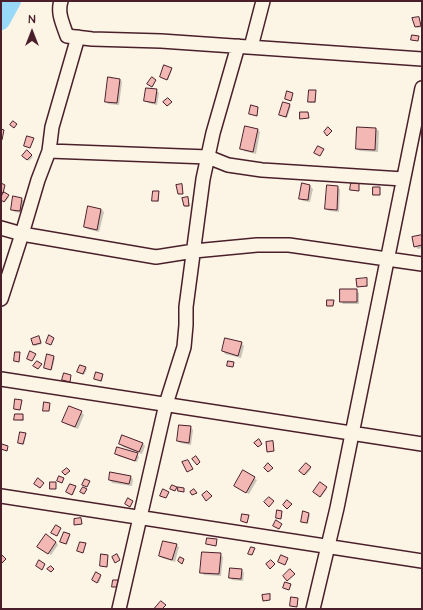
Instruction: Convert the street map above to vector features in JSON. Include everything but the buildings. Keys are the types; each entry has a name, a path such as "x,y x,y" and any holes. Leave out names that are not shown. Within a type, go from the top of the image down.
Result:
{"street":[{"path":"61,1 59,6 60,19 73,37 161,41 422,59"},
{"path":"119,609 166,404 184,347 186,308 203,180 213,134 263,1"},
{"path":"1,299 38,180 49,151 52,127 73,37"},
{"path":"313,609 328,547 352,433 422,88"},
{"path":"49,151 208,157 228,165 262,170 404,179"},
{"path":"1,228 22,234 156,257 194,251 257,245 289,245 422,264"},
{"path":"1,379 422,444"},
{"path":"1,496 422,561"}],"waterway":[{"path":"1,21 12,1"}]}
